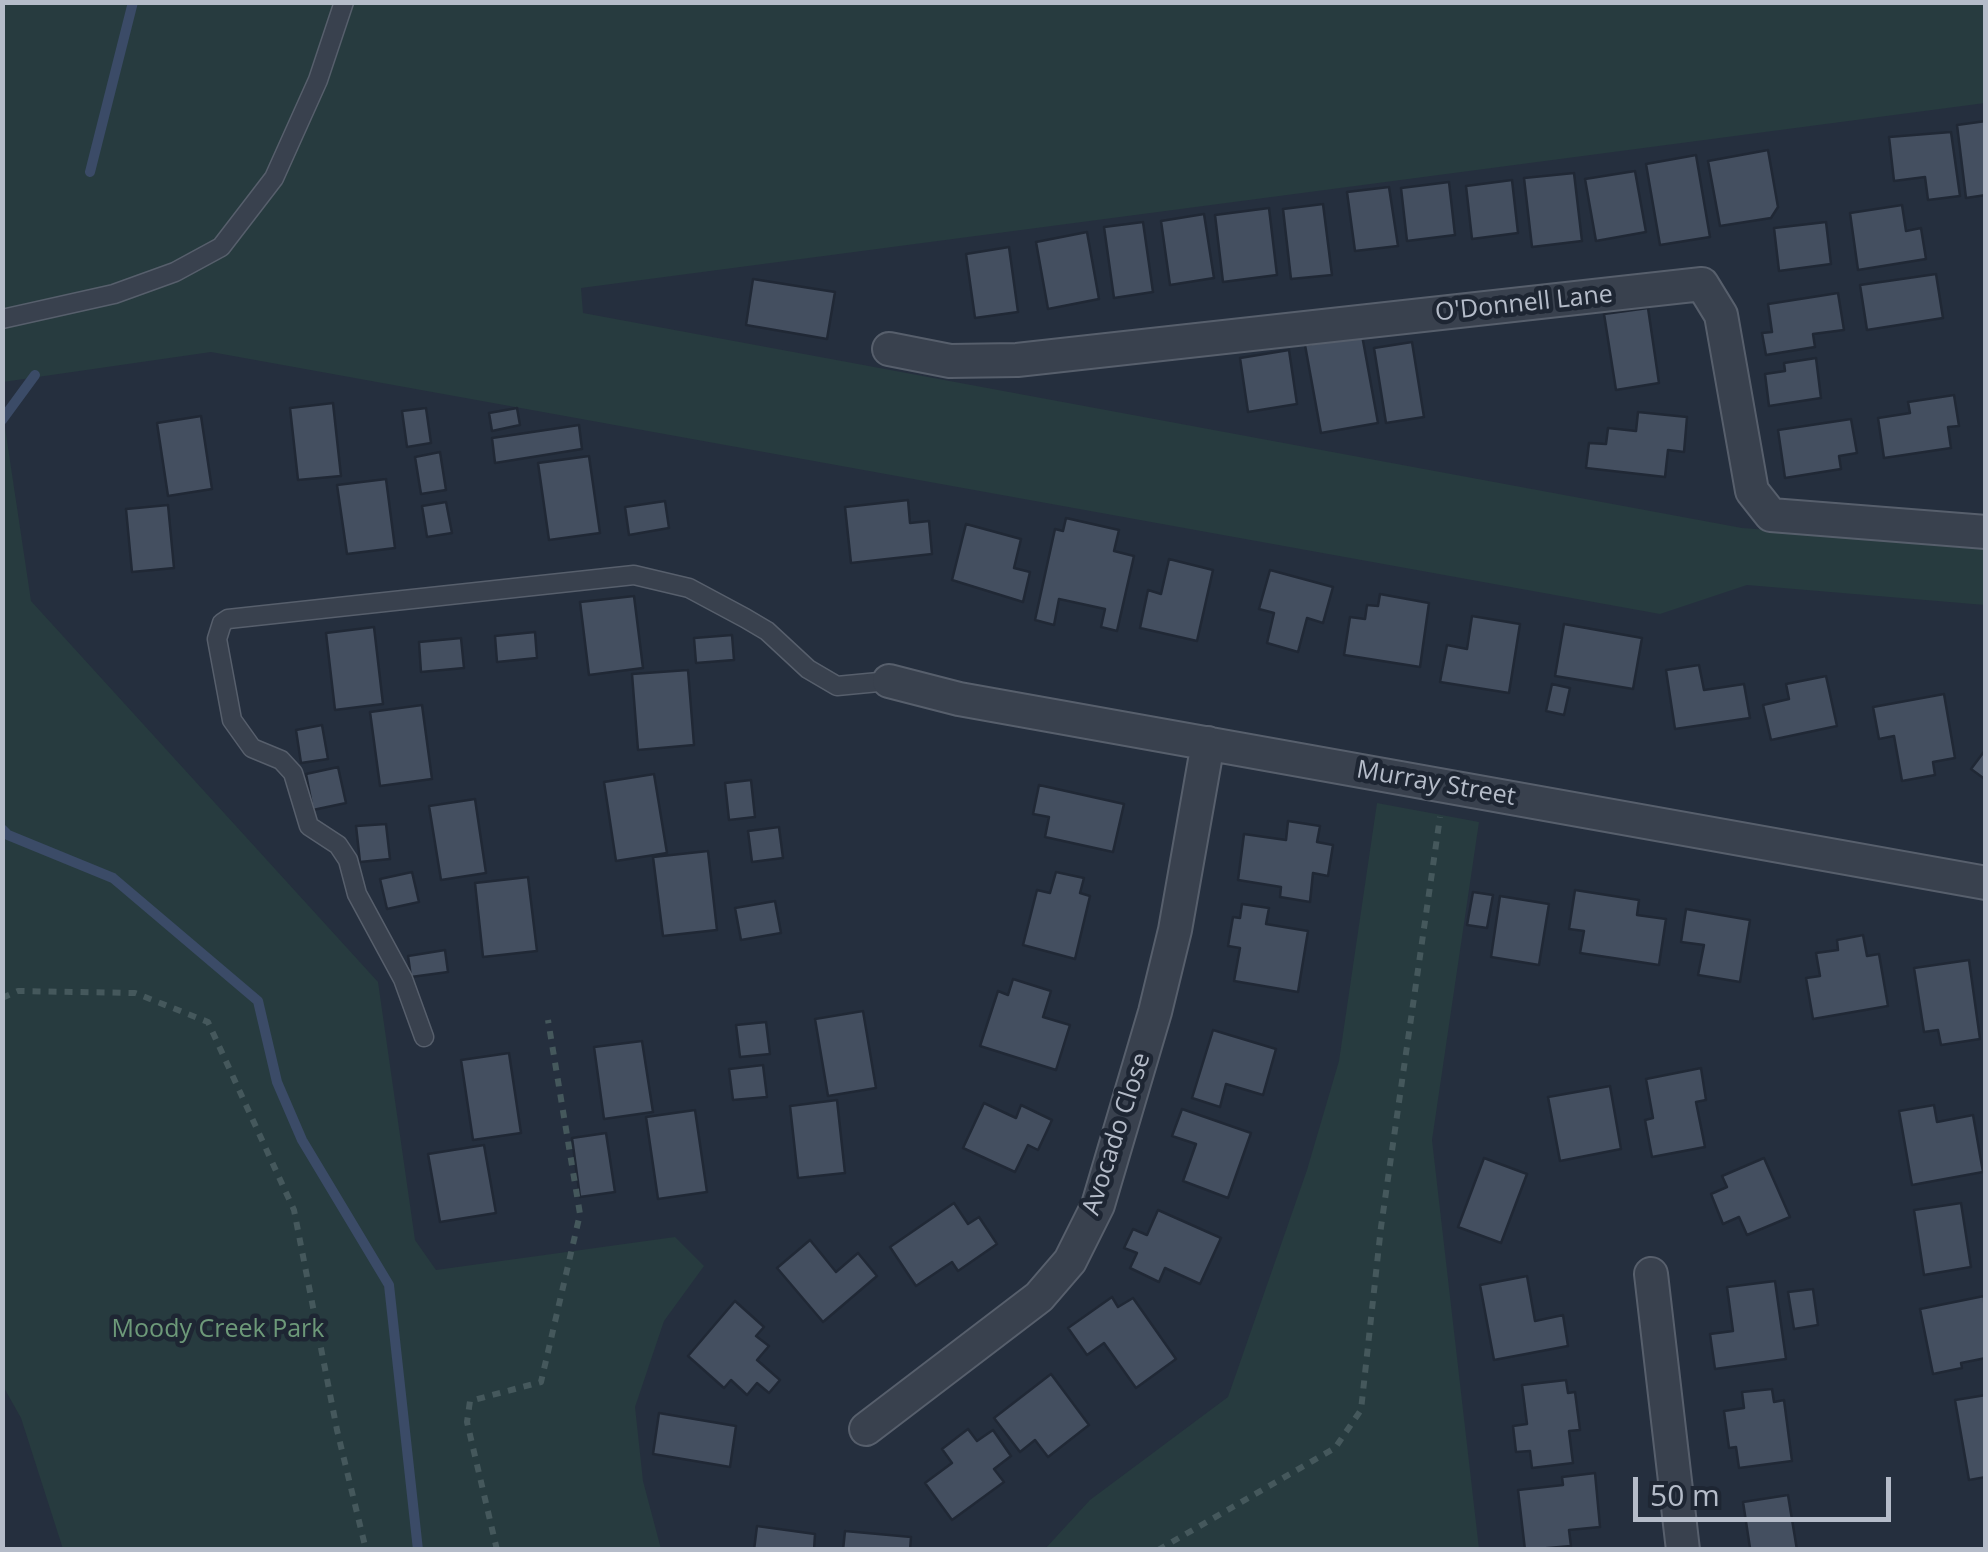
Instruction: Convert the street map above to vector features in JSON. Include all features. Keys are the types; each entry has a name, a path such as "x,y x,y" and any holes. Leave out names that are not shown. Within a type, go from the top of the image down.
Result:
{"street":[{"name":"O'Donnell Lane","path":"889,349 950,361 1017,360 1702,284 1720,315 1752,491 1771,515 1986,532"},
{"name":"Murray Street","path":"888,680 959,699 1986,883"},
{"name":"Avocado Close","path":"866,1429 1040,1297 1070,1261 1098,1205 1159,996 1208,743"},
{"path":"1651,1274 1683,1550"}],"lane":[{"path":"2,319 114,294 174,272 220,248 274,178 318,80 344,2"},
{"path":"424,1036 403,979 357,894 348,860 338,844 309,826 293,774 281,760 252,748 232,720 217,640 222,622 634,575 690,588 745,618 767,631 808,669 837,686 888,680"}],"path":[{"path":"1158,1550 1335,1448 1361,1410 1381,1227 1445,786"},
{"path":"2,998 18,990 134,993 208,1022 294,1210 366,1550"},
{"path":"497,1550 467,1422 470,1401 541,1382 580,1214 548,1020"}],"green space":[{"path":"2,3 1985,3 1985,103 581,288 583,313 1742,528 1985,546 1985,605 1747,585 1660,614 211,352 3,382"},
{"name":"Moody Creek Park","path":"3,414 31,601 378,982 415,1240 436,1270 675,1237 704,1266 664,1321 635,1407 643,1481 661,1549 63,1549 21,1418 3,1386"},
{"path":"1377,803 1479,822 1432,1140 1479,1549 1045,1549 1090,1500 1228,1397 1307,1170 1339,1061"}],"building":[{"path":"1986,121 1986,195 1966,198 1957,125"},
{"path":"1951,132 1960,196 1928,200 1925,177 1894,181 1889,137"},
{"path":"1768,150 1778,207 1771,218 1720,226 1708,161"},
{"path":"1696,155 1710,237 1660,245 1646,164"},
{"path":"1635,171 1646,232 1596,241 1585,179"},
{"path":"1574,173 1582,241 1532,247 1524,178"},
{"path":"1512,180 1518,233 1472,239 1466,186"},
{"path":"1449,182 1455,235 1407,241 1401,188"},
{"path":"1389,187 1398,246 1355,251 1347,192"},
{"path":"1323,204 1332,275 1291,279 1283,209"},
{"path":"1902,205 1906,231 1921,228 1926,259 1858,270 1850,213"},
{"path":"1269,208 1277,275 1223,282 1215,215"},
{"path":"1204,214 1214,278 1170,285 1161,221"},
{"path":"1143,222 1153,292 1114,298 1104,227"},
{"path":"1826,222 1831,264 1779,271 1774,228"},
{"path":"1087,232 1099,299 1048,309 1036,242"},
{"path":"1009,247 1018,312 975,318 966,254"},
{"path":"1936,274 1943,318 1867,330 1860,285"},
{"path":"753,279 835,292 827,339 746,325"},
{"path":"1838,293 1844,330 1813,334 1815,347 1766,355 1762,333 1772,332 1768,304"},
{"path":"1648,308 1659,383 1616,390 1604,314"},
{"path":"1362,335 1378,423 1321,433 1305,345"},
{"path":"1412,342 1424,417 1386,423 1374,348"},
{"path":"1289,350 1297,404 1248,412 1240,358"},
{"path":"1816,358 1821,398 1769,406 1765,374 1785,371 1784,363"},
{"path":"1954,395 1959,426 1948,427 1951,448 1884,458 1878,418 1910,413 1908,402"},
{"path":"333,403 341,476 298,480 290,408"},
{"path":"426,408 431,443 407,447 402,411"},
{"path":"517,408 520,425 492,431 489,413"},
{"path":"1638,412 1687,417 1684,452 1668,450 1665,477 1586,468 1589,443 1606,444 1608,428 1636,431"},
{"path":"201,416 212,489 168,496 157,423"},
{"path":"1851,419 1857,453 1839,456 1841,469 1785,478 1778,430"},
{"path":"579,425 582,449 495,463 492,438"},
{"path":"440,452 446,490 421,494 415,457"},
{"path":"589,456 600,533 549,540 538,463"},
{"path":"386,479 395,548 347,554 337,485"},
{"path":"908,500 910,523 929,521 932,554 851,563 845,507"},
{"path":"665,501 669,528 629,535 625,507"},
{"path":"446,502 452,533 427,537 422,506"},
{"path":"168,505 174,568 132,572 126,509"},
{"path":"1066,518 1119,530 1114,551 1134,556 1117,631 1101,627 1105,609 1059,599 1054,625 1035,620 1055,529 1063,531"},
{"path":"966,524 1021,539 1014,568 1030,572 1023,602 952,580"},
{"path":"1169,559 1213,570 1197,641 1140,628 1148,590 1161,594"},
{"path":"1270,570 1333,587 1323,623 1307,618 1298,652 1267,643 1274,613 1259,609"},
{"path":"1380,594 1429,603 1420,667 1344,655 1350,617 1365,619 1367,605 1378,606"},
{"path":"634,596 643,668 589,675 580,602"},
{"path":"1472,616 1520,624 1509,693 1440,682 1447,645 1467,649"},
{"path":"1564,624 1642,638 1633,689 1555,676"},
{"path":"374,627 383,704 335,710 326,633"},
{"path":"535,632 537,658 497,662 495,636"},
{"path":"732,635 734,660 696,663 694,638"},
{"path":"461,638 464,668 421,672 419,642"},
{"path":"1699,665 1704,690 1744,684 1750,718 1675,729 1666,670"},
{"path":"688,670 694,745 638,750 632,674"},
{"path":"1826,676 1837,726 1771,740 1763,705 1789,699 1786,684"},
{"path":"1552,684 1570,688 1564,715 1546,711"},
{"path":"1944,694 1955,758 1933,762 1935,775 1902,781 1894,736 1879,739 1873,707"},
{"path":"422,705 432,779 380,786 370,712"},
{"path":"322,725 328,759 301,763 296,730"},
{"path":"1986,749 1986,780 1971,769"},
{"path":"338,767 346,803 313,810 306,774"},
{"path":"654,774 667,853 616,861 604,782"},
{"path":"751,780 755,817 729,820 725,783"},
{"path":"1039,785 1124,804 1113,852 1045,837 1049,817 1033,814"},
{"path":"475,799 486,873 441,880 429,806"},
{"path":"1288,821 1320,826 1317,842 1333,845 1328,876 1313,873 1310,902 1280,897 1281,887 1238,880 1244,834 1286,840"},
{"path":"386,824 390,859 360,862 356,826"},
{"path":"779,827 783,858 752,862 748,831"},
{"path":"708,851 717,930 663,936 653,857"},
{"path":"412,872 419,902 387,909 380,879"},
{"path":"1056,872 1084,878 1080,893 1090,896 1075,959 1023,945 1037,890 1050,893"},
{"path":"528,877 537,951 483,957 475,883"},
{"path":"1575,890 1639,900 1637,915 1666,919 1659,965 1580,953 1584,931 1569,929"},
{"path":"1473,892 1493,895 1487,928 1467,925"},
{"path":"1500,896 1549,904 1539,965 1491,957"},
{"path":"775,901 781,933 741,940 735,908"},
{"path":"1242,904 1269,908 1266,924 1308,931 1298,992 1234,981 1240,948 1228,946 1233,917 1240,918"},
{"path":"1686,909 1750,920 1740,982 1698,975 1704,945 1681,942"},
{"path":"1863,935 1867,956 1879,954 1888,1006 1813,1019 1806,978 1820,976 1816,953 1838,950 1837,940"},
{"path":"445,950 448,972 411,977 408,956"},
{"path":"1969,960 1980,1039 1941,1045 1938,1030 1924,1032 1914,968"},
{"path":"1013,979 1051,991 1043,1017 1070,1025 1056,1070 980,1046 998,991 1008,995"},
{"path":"863,1011 876,1088 828,1096 815,1019"},
{"path":"766,1022 770,1054 740,1057 736,1025"},
{"path":"1213,1030 1276,1049 1263,1095 1226,1084 1220,1107 1192,1098"},
{"path":"642,1041 653,1112 604,1119 594,1047"},
{"path":"509,1053 521,1133 473,1140 461,1060"},
{"path":"763,1065 767,1097 733,1100 729,1069"},
{"path":"1701,1068 1706,1100 1696,1102 1705,1147 1652,1157 1645,1120 1653,1118 1646,1079"},
{"path":"1610,1086 1621,1149 1560,1161 1548,1097"},
{"path":"837,1100 845,1173 798,1178 790,1106"},
{"path":"984,1103 1016,1118 1021,1105 1052,1120 1038,1150 1028,1145 1015,1172 963,1148"},
{"path":"1934,1105 1937,1122 1973,1115 1983,1172 1912,1185 1899,1111"},
{"path":"1182,1109 1251,1133 1228,1198 1183,1181 1196,1144 1172,1136"},
{"path":"695,1110 707,1192 658,1199 646,1117"},
{"path":"606,1133 615,1192 580,1197 572,1138"},
{"path":"484,1145 496,1213 440,1222 428,1154"},
{"path":"1484,1158 1527,1174 1501,1243 1458,1227"},
{"path":"1764,1158 1790,1217 1747,1235 1739,1217 1723,1224 1711,1194 1727,1187 1722,1176"},
{"path":"954,1203 968,1224 979,1217 997,1244 958,1271 952,1262 916,1286 890,1247"},
{"path":"1961,1203 1971,1267 1924,1275 1914,1210"},
{"path":"1158,1210 1221,1238 1200,1284 1165,1268 1159,1282 1130,1268 1137,1253 1124,1248 1133,1229 1147,1235"},
{"path":"810,1240 836,1272 858,1253 877,1276 823,1322 777,1268"},
{"path":"1527,1276 1535,1321 1563,1315 1568,1346 1494,1360 1480,1285"},
{"path":"1775,1281 1786,1359 1715,1369 1710,1334 1733,1331 1727,1287"},
{"path":"1813,1289 1818,1325 1794,1329 1788,1292"},
{"path":"1984,1296 1986,1358 1933,1374 1920,1309"},
{"path":"1112,1297 1118,1307 1133,1298 1176,1359 1136,1388 1104,1343 1087,1355 1068,1328"},
{"path":"735,1301 764,1327 756,1336 769,1346 757,1360 780,1380 769,1393 757,1383 747,1395 731,1380 724,1388 688,1356"},
{"path":"1051,1374 1089,1425 1048,1457 1035,1440 1020,1452 994,1418"},
{"path":"1566,1380 1568,1393 1575,1392 1580,1430 1569,1431 1573,1463 1532,1468 1530,1451 1516,1452 1513,1426 1527,1424 1522,1385"},
{"path":"1772,1389 1774,1402 1784,1400 1792,1461 1739,1468 1736,1447 1729,1448 1724,1411 1744,1408 1742,1392"},
{"path":"1986,1395 1986,1477 1969,1480 1955,1400"},
{"path":"659,1413 736,1426 730,1467 653,1454"},
{"path":"968,1429 977,1441 993,1430 1011,1456 994,1469 1004,1482 952,1520 925,1483 952,1463 942,1449"},
{"path":"1595,1473 1600,1527 1569,1530 1571,1546 1525,1550 1518,1490 1563,1485 1562,1477"},
{"path":"1788,1495 1797,1550 1739,1550 1750,1548 1743,1502"},
{"path":"757,1526 815,1534 814,1550 754,1550"},
{"path":"845,1531 911,1537 910,1550 843,1550"}],"waterway":[{"path":"90,172 133,2"},
{"path":"2,420 35,375"},
{"path":"2,829 8,835 113,878 258,1001 277,1082 302,1140 389,1285 418,1550"}]}
